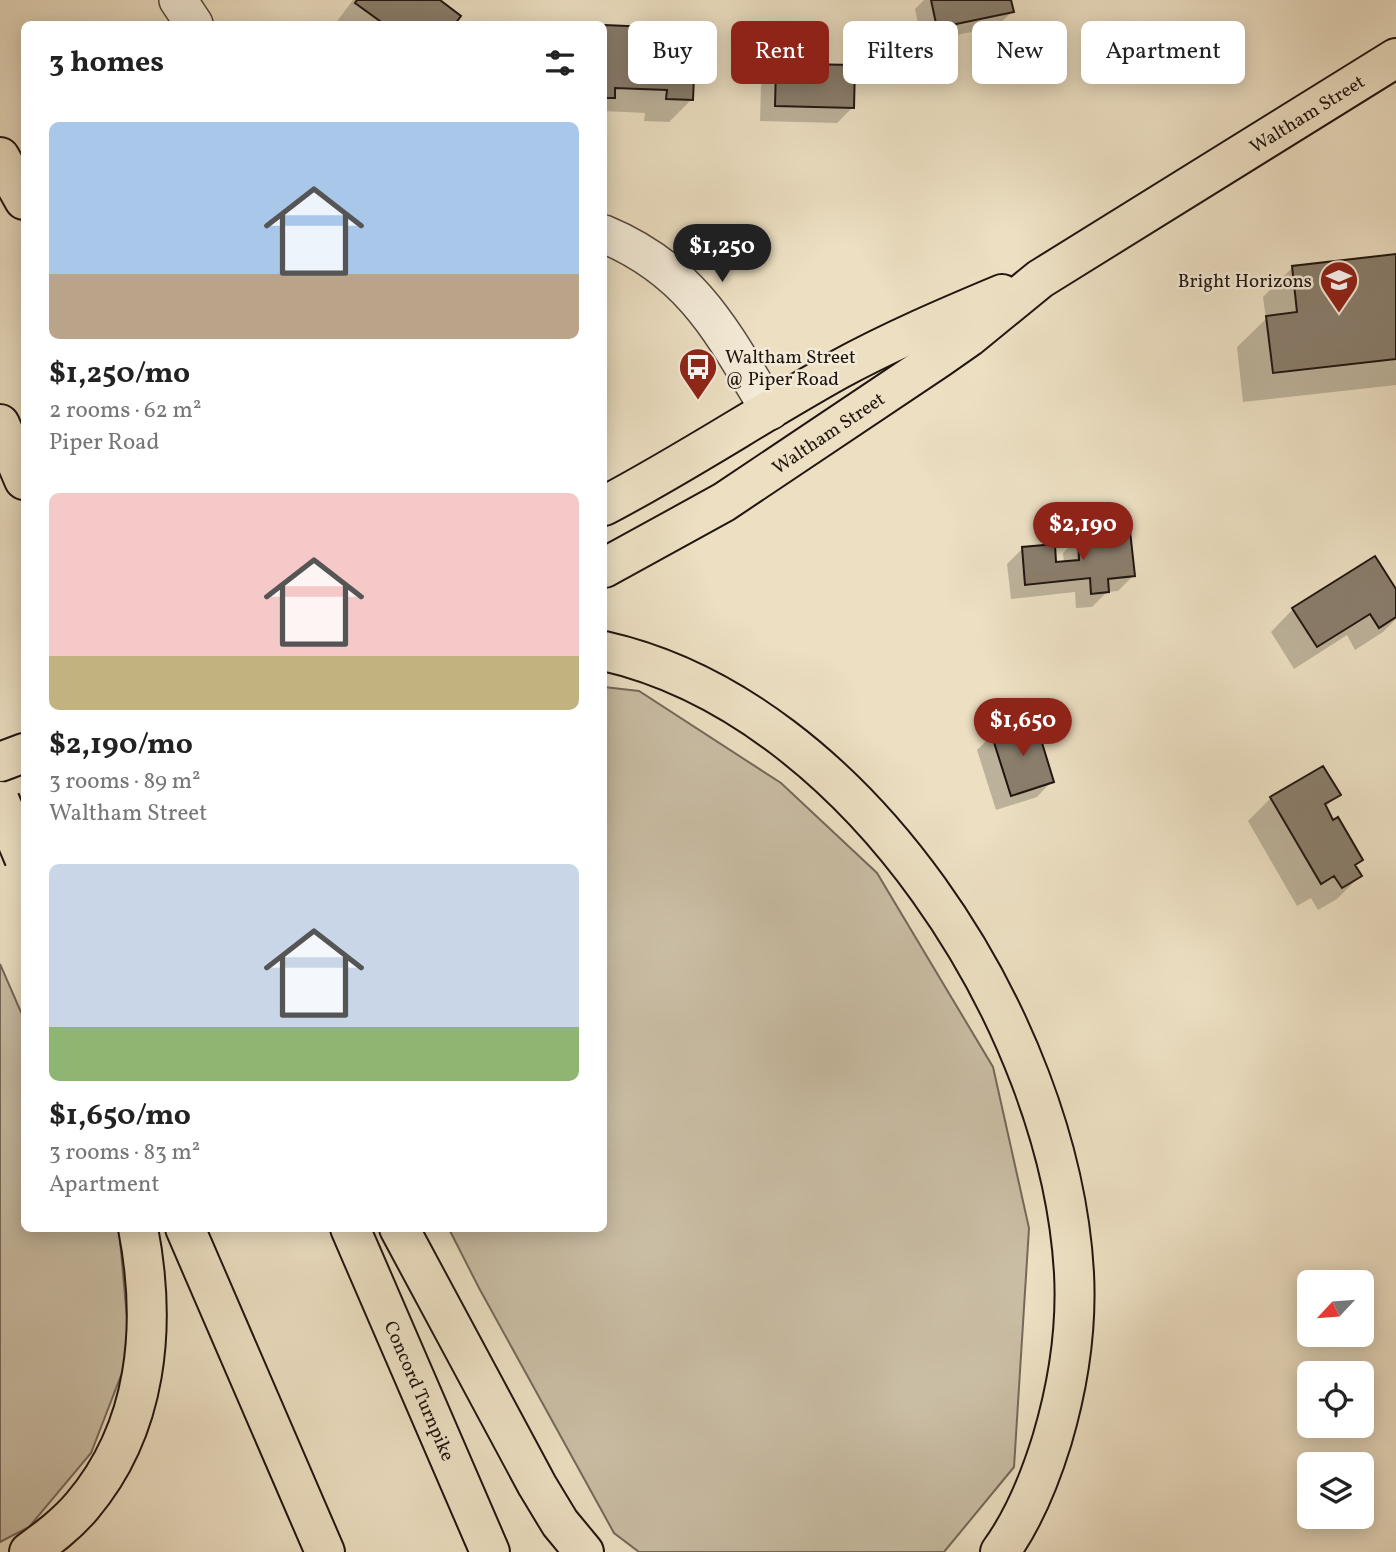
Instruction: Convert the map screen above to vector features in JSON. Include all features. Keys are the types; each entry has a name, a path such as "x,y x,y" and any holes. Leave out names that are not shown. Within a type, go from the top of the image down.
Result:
{"main road":[{"name":"Waltham Street","path":"607,566 724,502 796,455 931,343 1040,279 1396,58"},
{"path":"0,157 21,195"},
{"name":"Waltham Street","path":"607,504 674,468 837,370 931,343"},
{"path":"770,411 796,455"},
{"path":"0,424 21,473"},
{"path":"607,651 667,668 710,689 793,747 834,782 894,845 946,913 994,995 1020,1052 1052,1144 1066,1209 1074,1274 1073,1325 1065,1387 1048,1454 1028,1503 1000,1552"},
{"path":"0,762 21,754"},
{"path":"0,801 21,851"},
{"path":"0,821 21,813"},
{"path":"29,1552 63,1525 94,1490 117,1454 130,1421 141,1386 148,1332 146,1287 139,1232"},
{"path":"187,1232 325,1552"},
{"name":"Concord Turnpike","path":"352,1232 490,1552"},
{"path":"400,1232 543,1494 584,1552"}],"street":[{"path":"178,0 192,21"},
{"path":"607,236 648,256 687,289 733,350 770,411"}],"shaded area":[{"path":"607,687 639,691 781,783 877,873 993,1067 1029,1228 1014,1467 944,1552 639,1552 614,1533 451,1232 607,1232"},
{"path":"0,964 21,1012 21,1232 119,1232 130,1352 91,1453 29,1527 0,1542"}],"building":[{"path":"357,0 440,0 461,16 457,21 380,21 355,3"},
{"path":"931,0 1011,0 1014,12 958,24 958,21 936,21"},
{"path":"607,25 628,26 628,84 694,84 693,100 666,99 667,90 615,88 615,98 607,98"},
{"path":"829,65 843,65 843,84 855,84 854,108 775,106 776,84 829,84"},
{"name":"Bright Horizons","path":"1396,254 1396,359 1273,373 1266,316 1297,312 1292,266"},
{"path":"1130,531 1135,576 1108,579 1109,592 1091,594 1090,578 1025,585 1022,547 1055,544 1056,562 1079,560 1078,537"},
{"path":"1375,556 1396,589 1396,617 1379,628 1370,614 1317,647 1292,608"},
{"path":"1035,720 1054,782 1011,796 991,733"},
{"path":"1323,766 1341,795 1325,804 1333,820 1338,817 1363,860 1355,865 1362,876 1342,888 1334,876 1321,884 1270,797"}],"place":[{"name":"Bright Horizons","path":"1339,314"},
{"name":"Waltham Street @ Piper Road","path":"698,401"}]}
